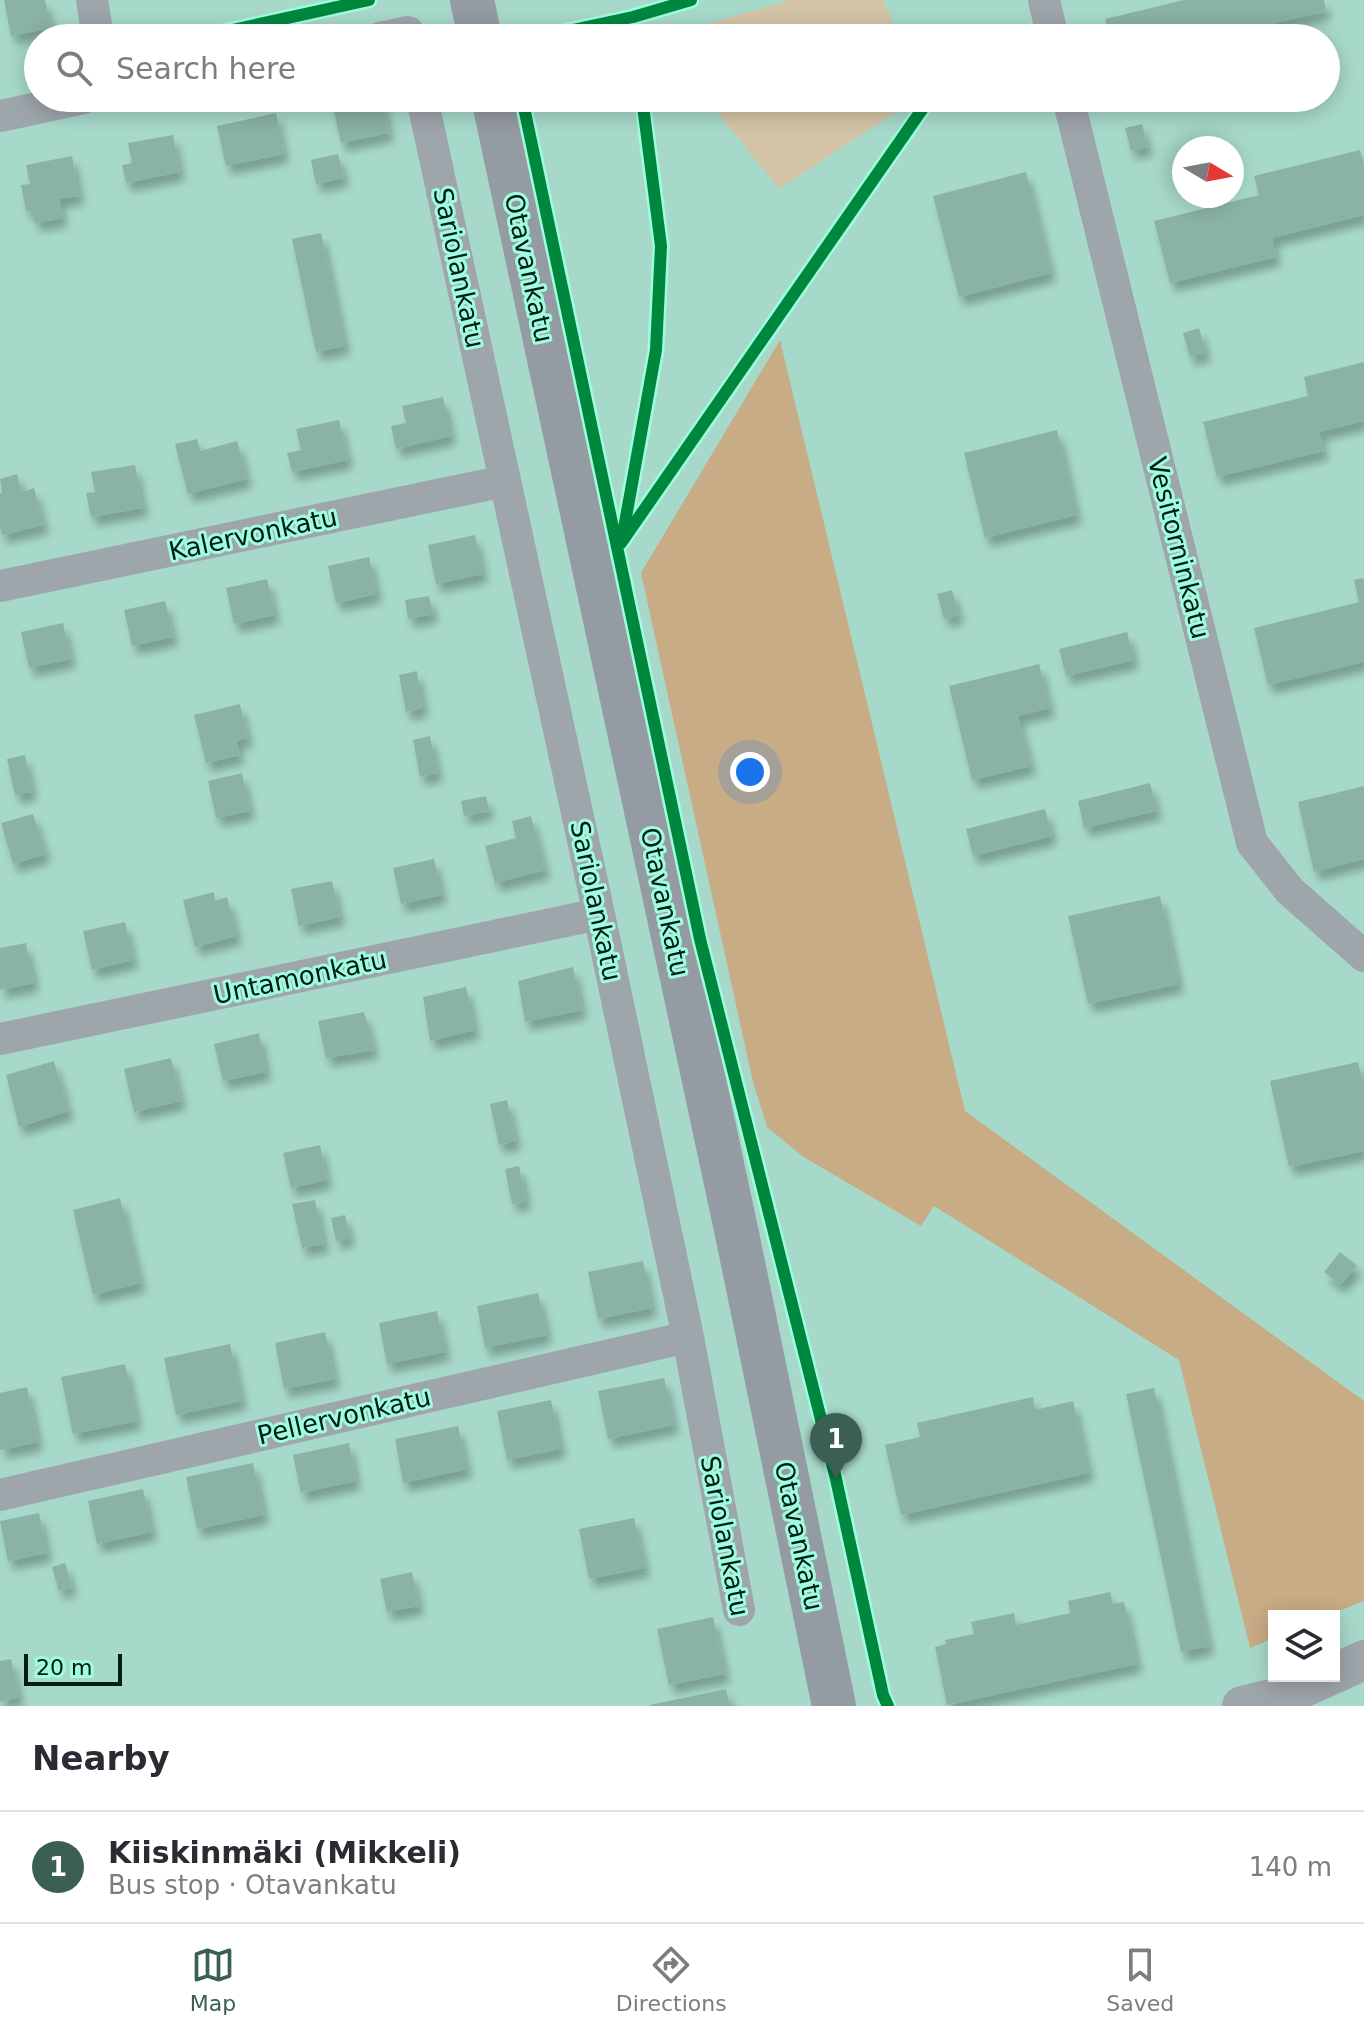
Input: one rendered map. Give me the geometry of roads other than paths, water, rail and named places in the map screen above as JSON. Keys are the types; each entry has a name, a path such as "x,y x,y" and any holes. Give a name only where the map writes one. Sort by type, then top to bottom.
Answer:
{"main road":[{"path":"472,0 477,24"},
{"name":"Otavankatu","path":"496,112 730,1203 834,1706"}],"street":[{"path":"92,0 96,24"},
{"path":"1044,0 1050,24"},
{"path":"0,116 24,111"},
{"name":"Sariolankatu","path":"425,112 688,1337 739,1610"},
{"name":"Vesitorninkatu","path":"1071,112 1252,843 1290,891 1364,956"},
{"name":"Kalervonkatu","path":"0,586 505,481"},
{"name":"Untamonkatu","path":"0,1039 599,914"},
{"name":"Pellervonkatu","path":"0,1495 688,1337"},
{"path":"1340,1671 1364,1660"},
{"path":"1242,1706 1284,1696 1316,1682"}],"place":[{"name":"Kiiskinmäki (Mikkeli)","path":"836,1479"}]}
